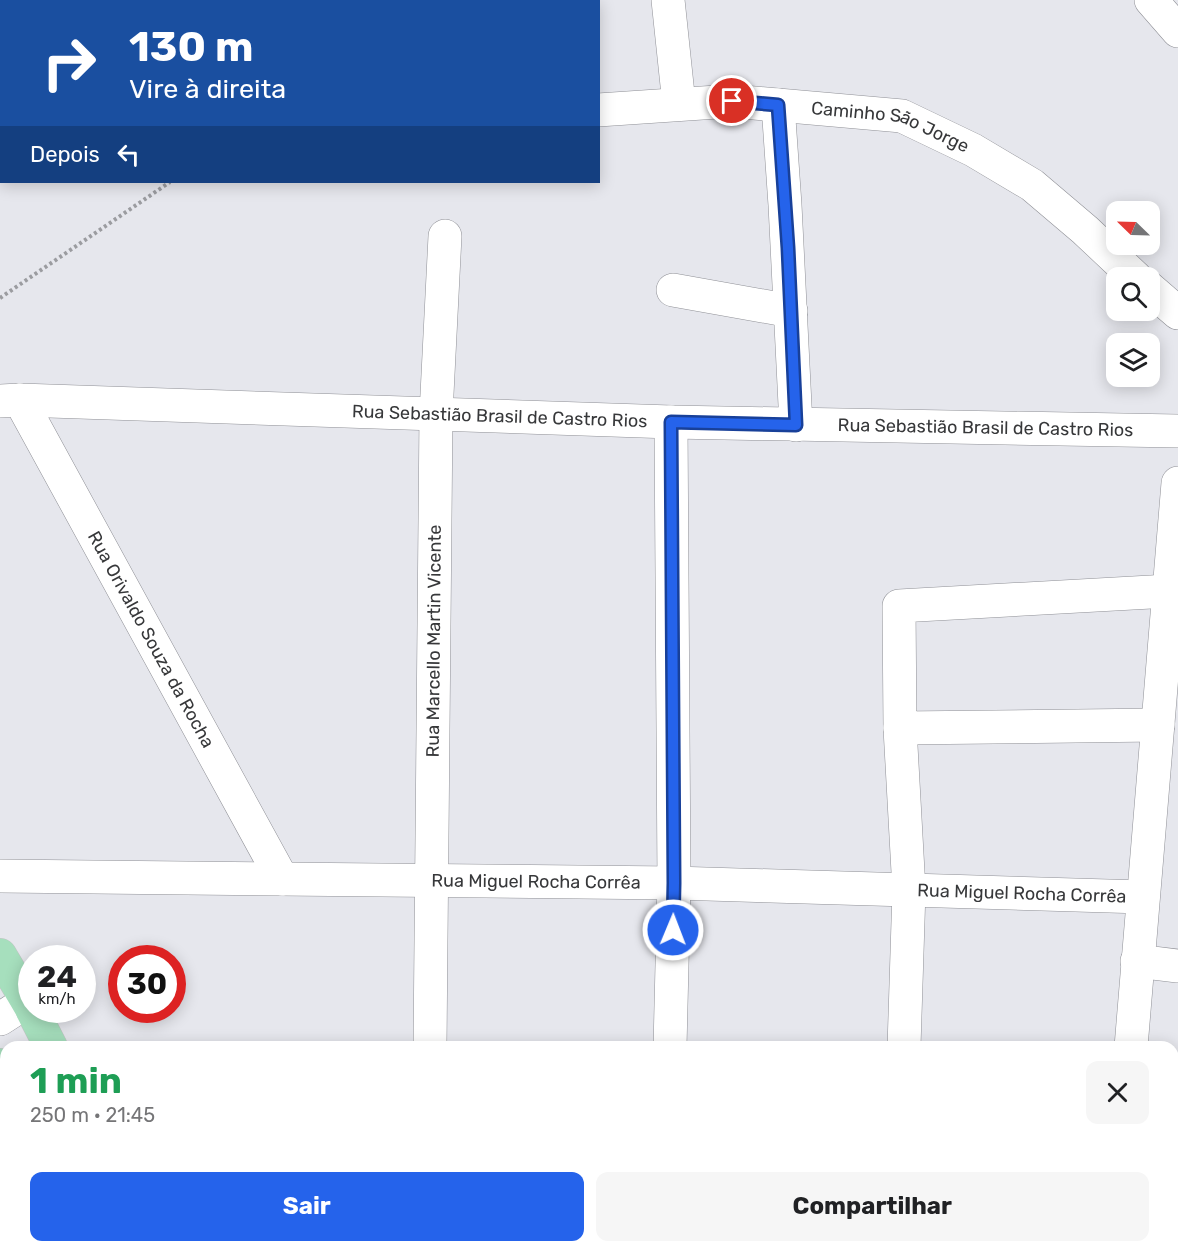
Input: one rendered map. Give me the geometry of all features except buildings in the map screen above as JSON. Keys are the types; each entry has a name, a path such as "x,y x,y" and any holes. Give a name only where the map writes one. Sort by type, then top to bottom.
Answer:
{"main road":[{"path":"0,955 18,986"},
{"path":"38,1023 48,1041"}],"street":[{"path":"668,0 679,104"},
{"path":"1150,0 1178,31"},
{"name":"Caminho São Jorge","path":"600,110 732,101 902,116 973,150 1032,184 1124,267"},
{"path":"778,105 796,425"},
{"name":"Rua Marcello Martin Vicente","path":"430,1041 436,414 445,236"},
{"path":"673,290 791,311"},
{"path":"1160,297 1178,313"},
{"name":"Rua Sebastião Brasil de Castro Rios","path":"10,401 671,422 1178,431"},
{"name":"Rua Orivaldo Souza da Rocha","path":"10,401 282,879"},
{"path":"670,1041 674,883 671,422"},
{"path":"1131,1041 1178,483"},
{"path":"904,1041 909,890 900,728 899,606 1169,591"},
{"path":"900,728 1158,725"},
{"name":"Rua Miguel Rocha Corrêa","path":"0,876 674,883 1143,897"},
{"path":"1137,961 1178,966"},
{"path":"0,1019 18,1012"}],"path":[{"path":"0,298 169,183"}],"route":[{"path":"673,930 671,422 796,425 788,248 778,105 732,101"}]}
